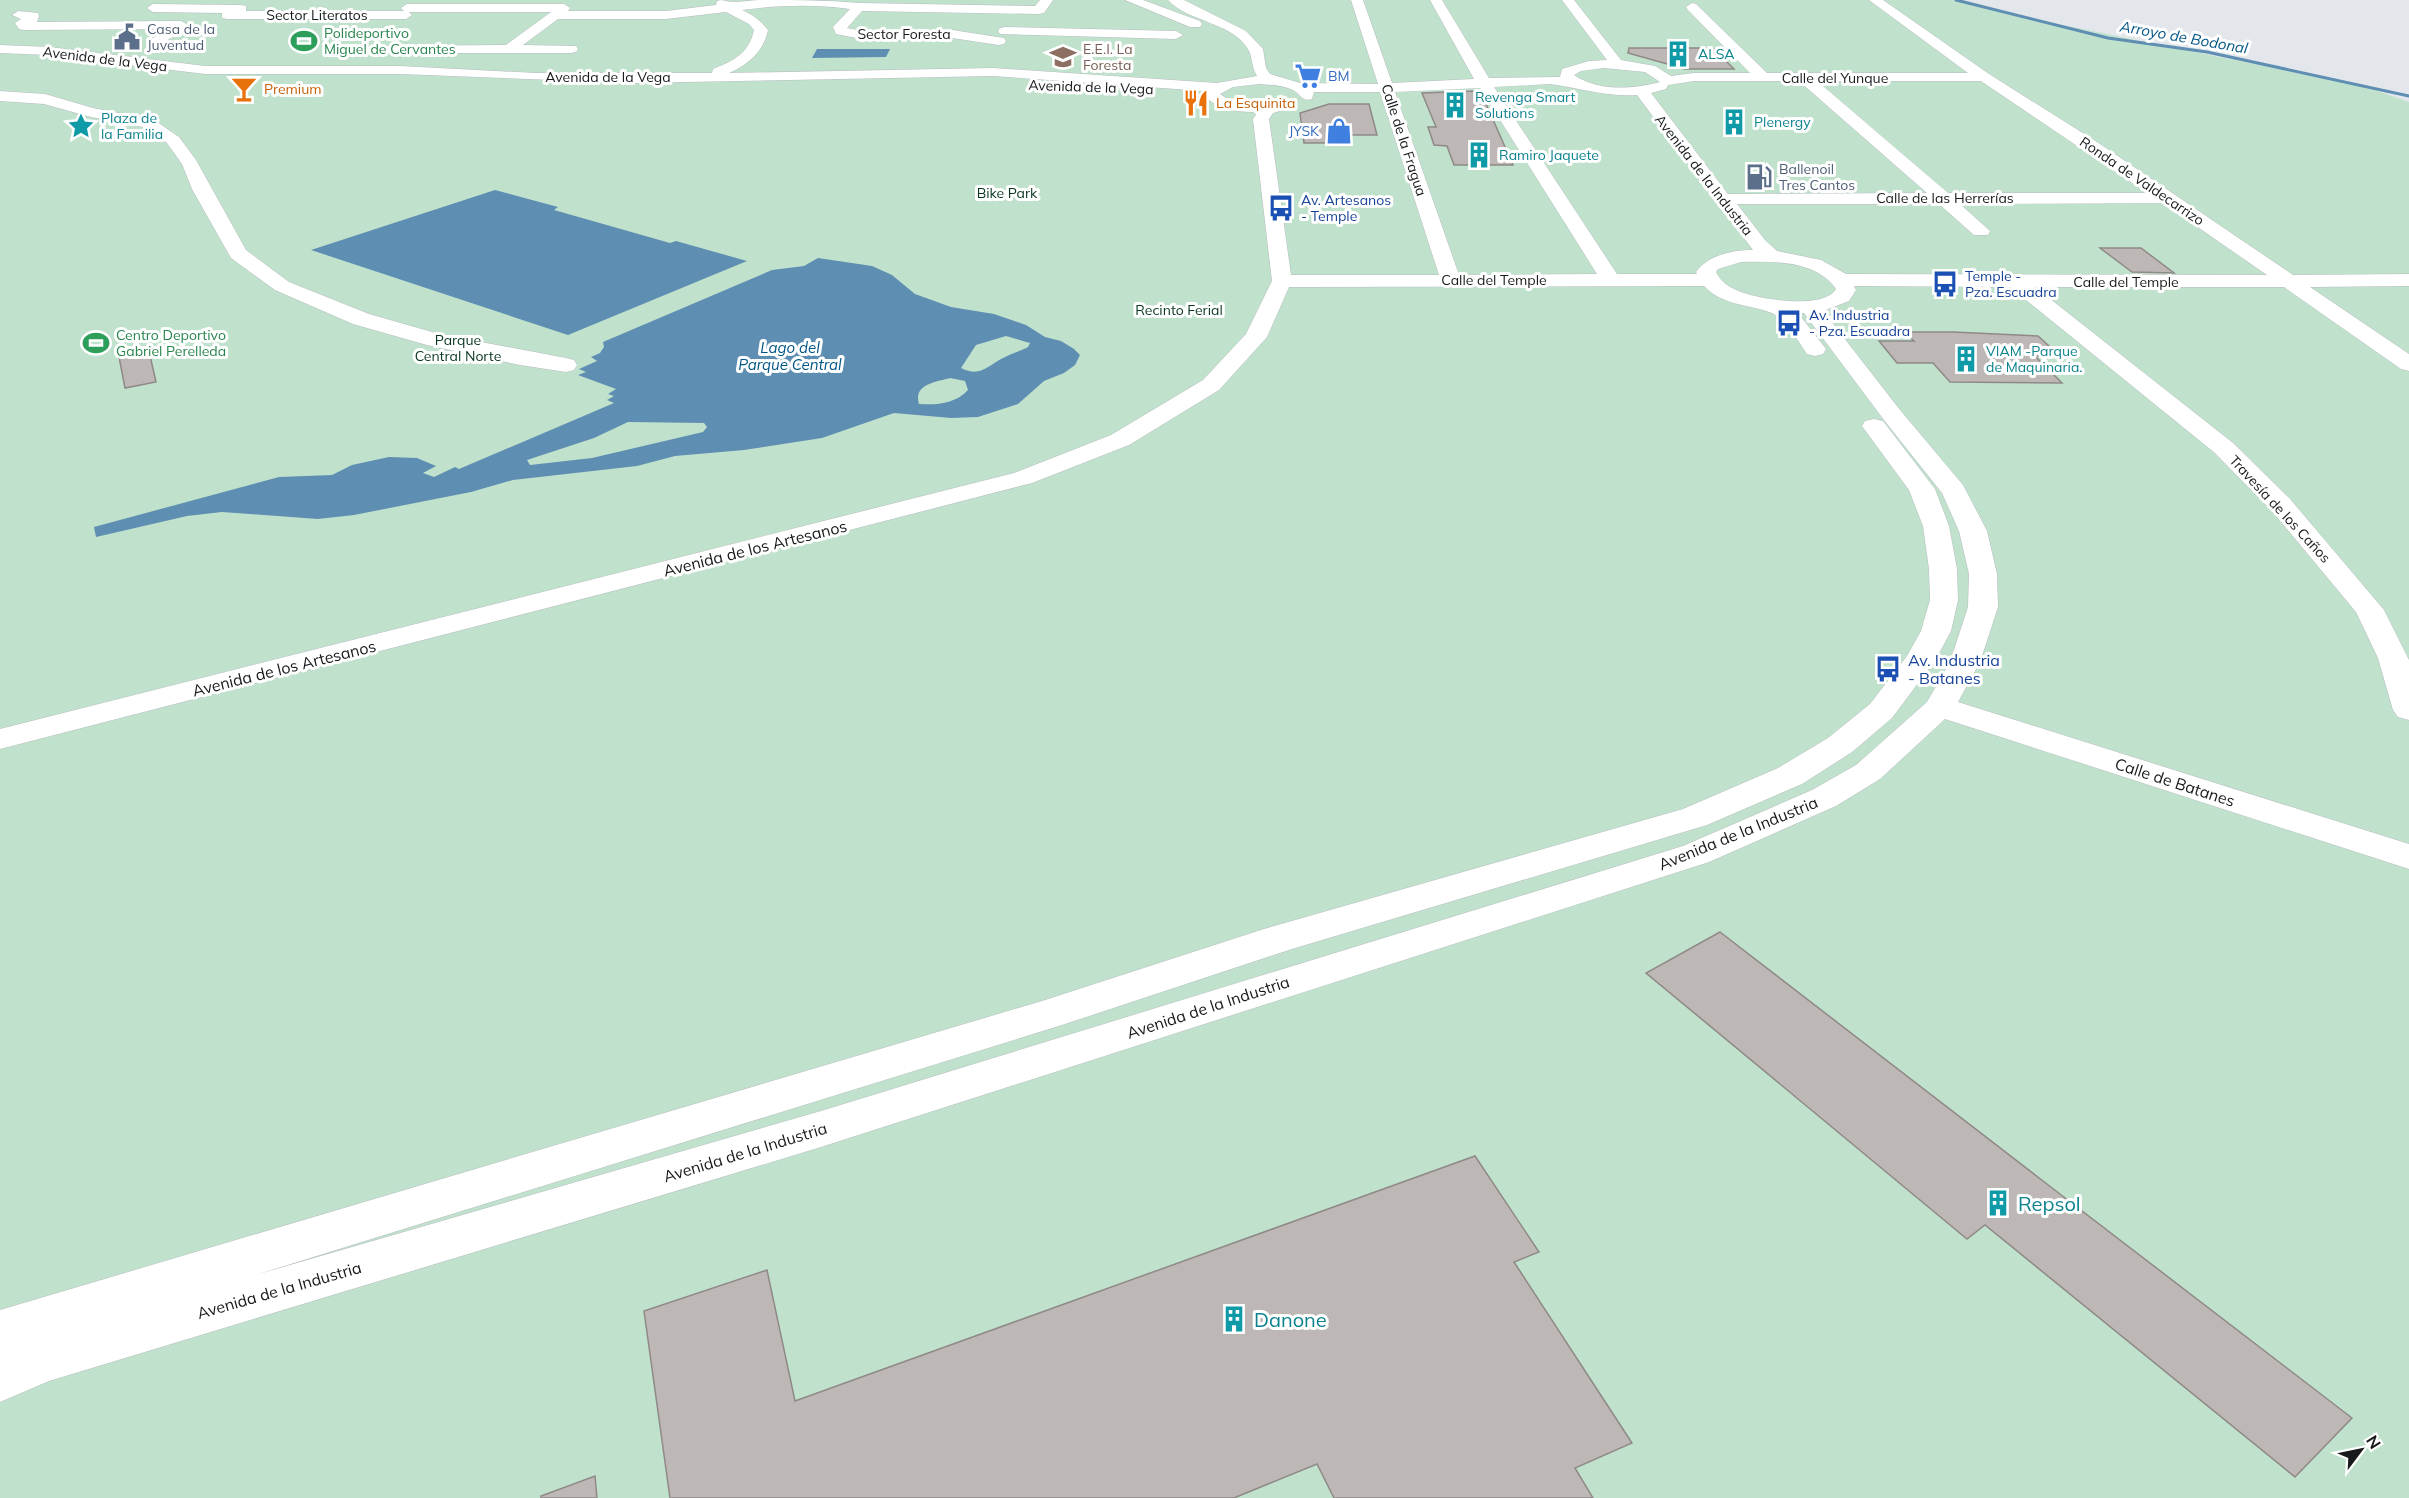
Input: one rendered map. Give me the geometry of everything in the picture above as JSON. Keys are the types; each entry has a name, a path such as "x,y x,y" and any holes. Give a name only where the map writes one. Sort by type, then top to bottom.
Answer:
{"street":[{"name":"Sector Literatos","path":"213,22 259,0"},
{"path":"481,8 494,0"},
{"path":"1131,0 1163,2 1248,40 1256,49 1258,69 1265,77 1303,92 1550,80 1571,80 1616,91 1642,91 1665,85 1666,78 1644,68 1593,58 1567,72 1571,80"},
{"name":"Calle de la Fragua","path":"1357,0 1451,280"},
{"path":"1436,0 1484,83 1611,279"},
{"name":"Ronda de Valdecarrizo","path":"1875,0 1984,77 2167,198 2409,364"},
{"path":"1163,2 1225,37 1248,40"},
{"path":"1562,2 1575,33"},
{"path":"1562,2 1617,64"},
{"path":"708,91 692,83 693,77 718,72 741,63 759,40 761,30 754,21 720,3"},
{"name":"Sector Foresta","path":"554,15 666,15 720,3 831,3 859,7 950,6 1017,10 1042,5"},
{"path":"843,23 924,25 950,6"},
{"path":"37,7 11,10 33,16 32,20 22,23 24,26 185,27 167,46"},
{"name":"Sector Foresta","path":"859,7 840,27 842,31 862,36 896,37 952,34 1004,41 1176,35"},
{"name":"Sector Literatos","path":"141,8 241,9"},
{"path":"171,22 201,8"},
{"name":"Sector Literatos","path":"227,15 405,8 564,8 554,15"},
{"path":"394,27 405,8"},
{"path":"1692,8 1764,78"},
{"path":"1004,41 1017,10"},
{"path":"509,49 554,15"},
{"path":"597,28 614,15"},
{"path":"78,52 167,46 195,30"},
{"path":"372,49 509,49 575,45 538,75"},
{"name":"Avenida de la Vega","path":"0,49 48,51 205,70 289,77 318,83 381,85 407,71"},
{"path":"289,77 314,65 350,53 351,60 359,70"},
{"name":"Avenida de la Vega","path":"0,54 70,62 212,85 359,70 536,77 993,72 1214,91"},
{"path":"208,55 231,59 272,55"},
{"path":"1025,60 1087,79"},
{"path":"741,63 764,73 767,81 742,90"},
{"path":"314,65 344,64 359,70"},
{"path":"1246,81 1258,69"},
{"path":"318,83 350,76 359,70"},
{"path":"718,72 764,73"},
{"name":"Calle del Yunque","path":"1666,78 1984,77"},
{"path":"1804,78 1981,231"},
{"path":"1275,81 1246,81 1214,91 1223,102 1261,111 1296,103 1303,92"},
{"name":"Avenida de la Vega","path":"606,94 1090,85 1214,91"},
{"path":"1616,91 1628,105"},
{"name":"Avenida de la Industria","path":"1642,91 1650,105 1758,244 1771,256"},
{"name":"Avenida de la Vega","path":"527,92 549,92"},
{"path":"0,96 45,99 88,113 148,123 172,140 190,164 201,189 238,254 282,286 361,319 435,340 520,358 567,365"},
{"path":"1261,111 1282,281"},
{"name":"Calle de las Herrerías","path":"1723,198 2167,198"},
{"path":"1736,250 1771,256 1814,265 1842,280 1846,289 1842,297 1829,303 1793,306 1732,296 1716,288 1707,280 1706,272 1711,265 1736,250"},
{"name":"Calle del Temple","path":"1282,281 1707,280"},
{"name":"Calle del Temple","path":"1842,280 2409,280"},
{"name":"Avenida de los Artesanos","path":"0,739 600,588 1023,478 1120,440 1211,385 1256,337 1282,281"},
{"name":"Travesía de los Caños","path":"2015,281 2224,448 2281,505 2369,610 2393,658 2409,710"},
{"name":"Avenida de la Industria","path":"0,1378 42,1360 821,1129 1696,854 1824,798 1868,772 1940,707 1965,662 1983,607 1983,574 1973,531 1954,490 1892,415 1793,306"},
{"name":"Avenida de la Industria","path":"0,1332 1048,1014 1278,939 1695,817 1790,776 1839,745 1881,711 1921,659 1936,631 1944,600 1943,569 1936,526 1922,489 1796,323 1793,306"},
{"name":"Calle de Batanes","path":"1940,707 2409,857"}],"green space":[{"path":"0,0 1952,0 2019,16 2366,87 2409,102 2409,1498 0,1498"}],"water":[{"path":"817,49 890,49 886,57 812,58"},
{"path":"495,190 558,207 554,210 670,243 676,241 747,261 568,335 311,250"},
{"name":"Lago del Parque Central","path":"818,258 872,266 892,275 915,294 951,307 994,314 1026,325 1045,337 1061,341 1080,355 1075,365 1064,373 1044,381 1018,404 978,417 951,418 894,413 822,438 744,450 675,456 637,466 513,480 471,492 354,515 318,519 222,512 187,516 96,537 94,527 279,477 332,475 352,465 389,457 417,458 436,466 423,473 434,477 455,467 459,469 614,403 607,400 614,396 608,394 616,389 578,375 586,372 579,369 597,361 591,357 600,353 604,347 603,342 772,270 804,266","holes":["1006,336 1030,343 1028,347 979,371 974,372 961,368 976,345","950,378 965,381 968,390 963,395 945,403 919,404 919,392 932,383","628,422 704,423 707,427 703,432 592,458 530,465 527,460 594,438"]}],"building":[{"name":"ALSA","path":"1629,48 1713,48 1734,69 1685,69 1628,53"},
{"path":"1475,91 1483,97 1513,165 1454,165 1447,146 1434,145 1428,127 1436,127 1422,93"},
{"path":"1329,104 1369,104 1377,135 1344,135 1346,143 1304,143 1300,113"},
{"path":"2100,248 2141,248 2174,273 2132,272"},
{"name":"VIAM -Parque de Maquinaria.","path":"1904,332 2038,336 2060,356 2035,356 2062,383 1950,382 1933,363 1897,363 1879,341 1914,341"},
{"path":"149,351 156,382 125,388 119,357"},
{"name":"Repsol","path":"1720,932 2352,1418 2295,1477 1985,1225 1967,1239 1646,973"},
{"name":"Danone","path":"1475,1156 1539,1252 1514,1262 1632,1443 1575,1468 1593,1498 1334,1498 1317,1464 1234,1498 670,1498 644,1311 767,1270 795,1401"},
{"path":"595,1476 597,1498 541,1498 541,1496"}],"waterway":[{"name":"Arroyo de Bodonal","path":"1956,0 2108,38 2207,52 2409,96"}],"place":[{"name":"Casa de la Juventud","path":"127,37"},
{"name":"Polideportivo Miguel de Cervantes","path":"304,41"},
{"name":"ALSA","path":"1678,54"},
{"name":"E.E.I. La Foresta","path":"1063,57"},
{"name":"BM","path":"1308,76"},
{"name":"Premium","path":"244,89"},
{"name":"La Esquinita","path":"1196,103"},
{"name":"Revenga Smart Solutions","path":"1455,105"},
{"name":"Plenergy","path":"1734,122"},
{"name":"Plaza de la Familia","path":"81,126"},
{"name":"JYSK","path":"1339,131"},
{"name":"Ramiro Jaquete","path":"1479,155"},
{"name":"Ballenoil Tres Cantos","path":"1759,177"},
{"name":"Av. Artesanos - Temple","path":"1281,208"},
{"name":"Temple - Pza. Escuadra","path":"1945,284"},
{"name":"Av. Industria - Pza. Escuadra","path":"1789,323"},
{"name":"Centro Deportivo Gabriel Perelleda","path":"96,343"},
{"name":"VIAM -Parque de Maquinaria.","path":"1966,359"},
{"name":"Av. Industria - Batanes","path":"1888,669"},
{"name":"Repsol","path":"1998,1203"},
{"name":"Danone","path":"1234,1319"}],"park label":[{"name":"Bike Park","path":"1007,193"},
{"name":"Recinto Ferial","path":"1179,310"},
{"name":"Parque Central Norte","path":"458,348"}]}
